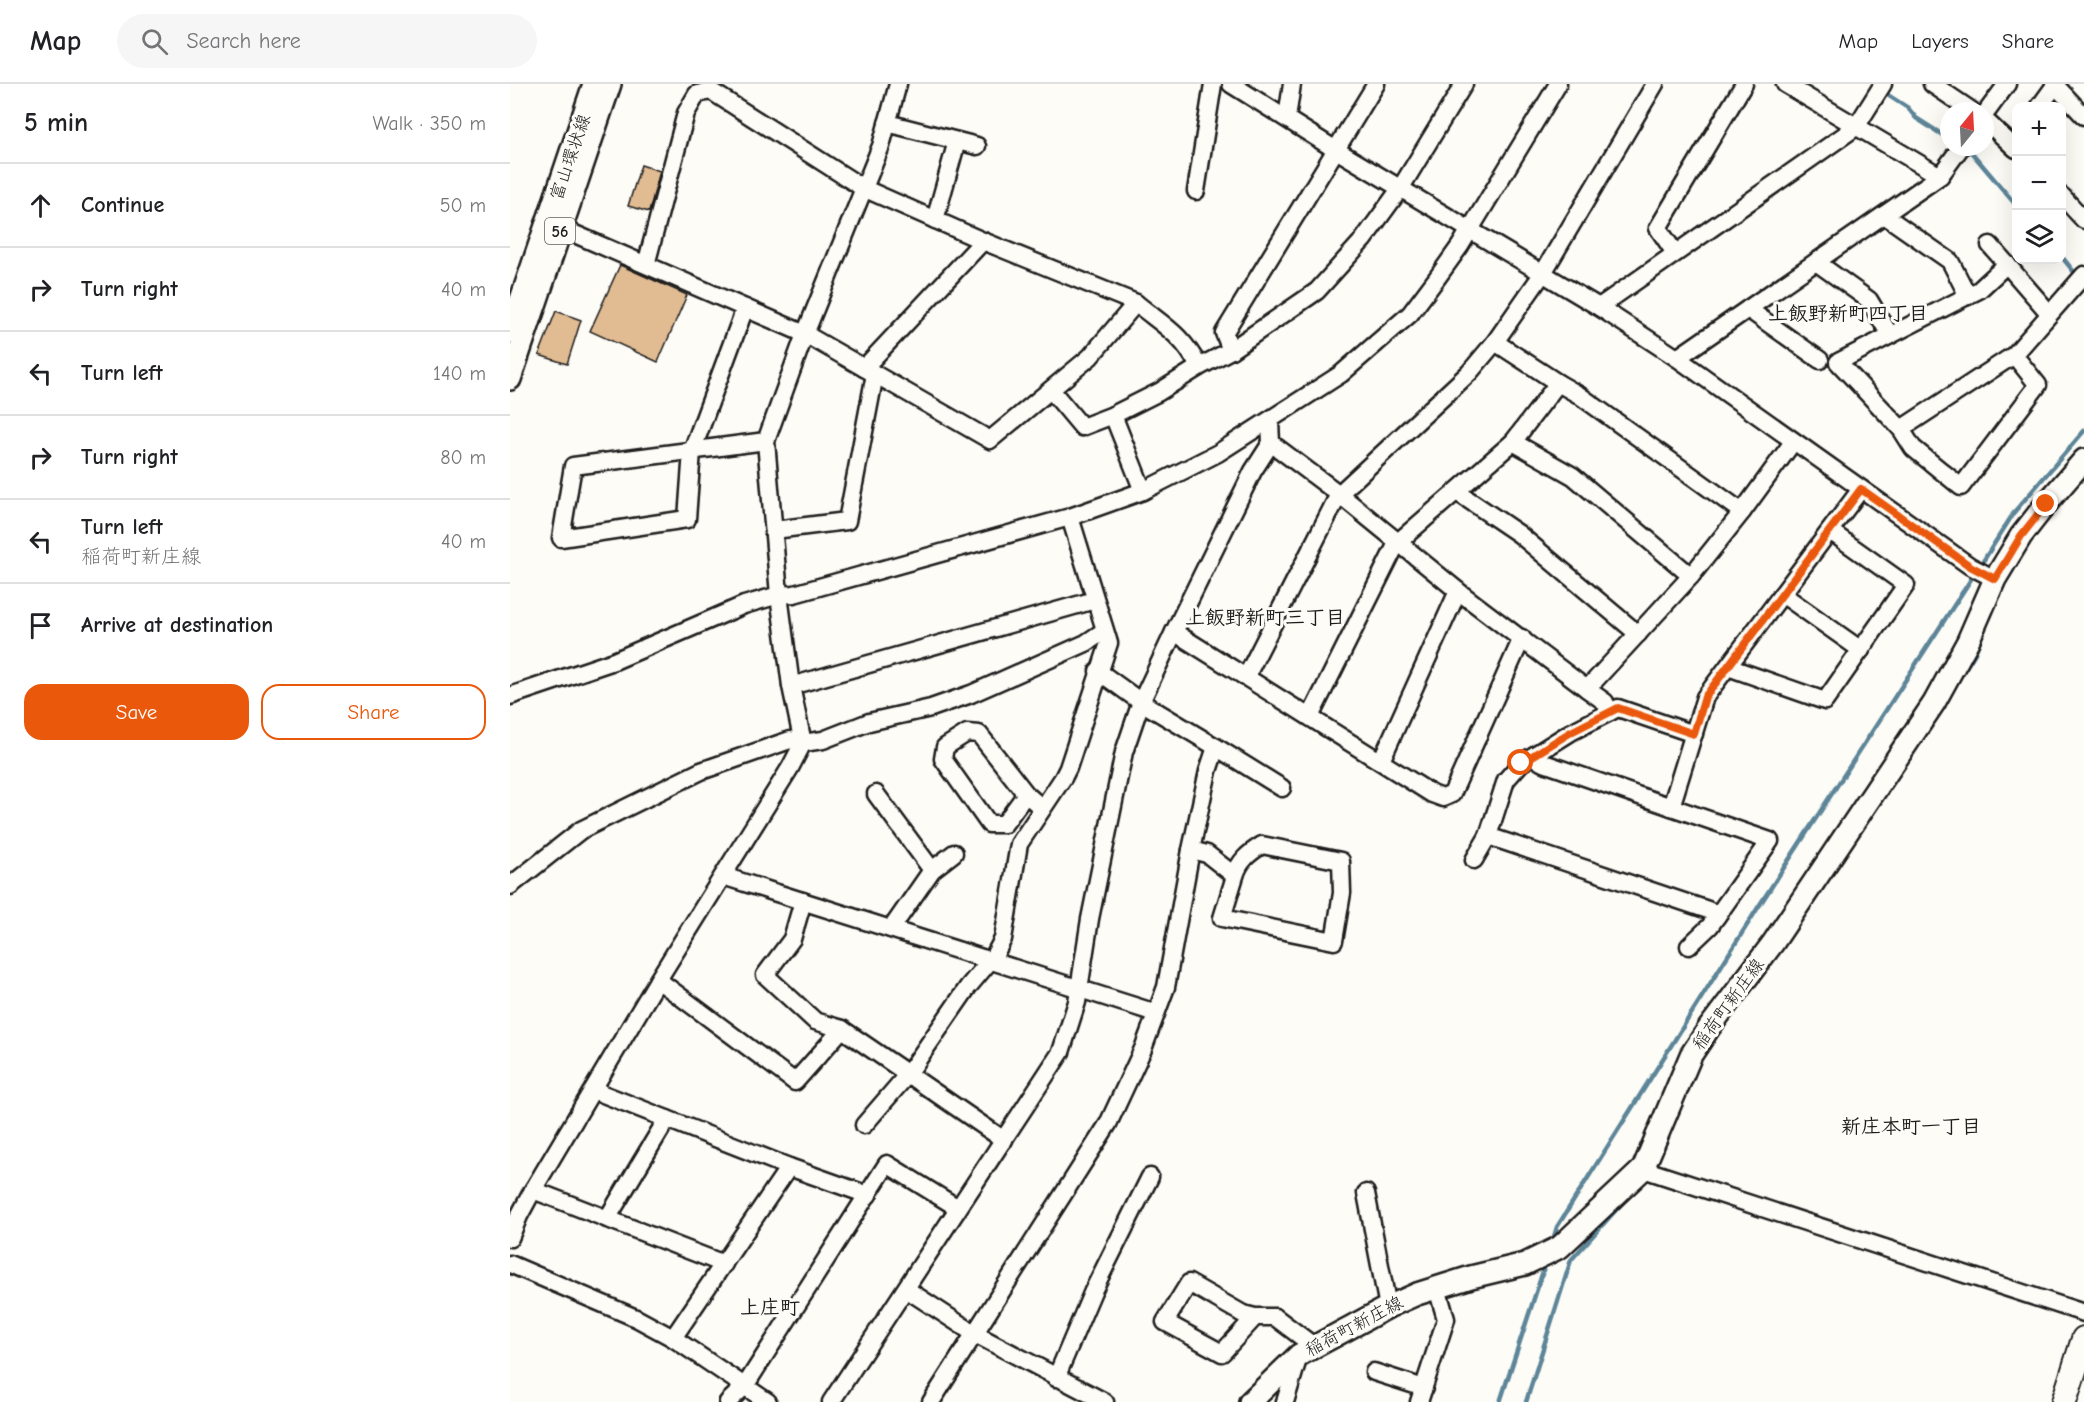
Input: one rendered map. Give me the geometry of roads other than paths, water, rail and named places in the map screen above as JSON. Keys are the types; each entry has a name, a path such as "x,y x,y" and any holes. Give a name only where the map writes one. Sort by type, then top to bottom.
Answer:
{"highway":[{"path":"2064,1402 2083,1346"}],"main road":[{"name":"富山環状線","path":"510,332 594,84"},
{"name":"富山環状線","path":"510,379 610,84"},
{"name":"稲荷町新庄線","path":"1250,1402 1307,1351 1388,1307 1471,1276 1525,1264 1560,1247 1642,1169 1691,1055 1773,943 1934,703 1968,641 1982,572 2021,536 2084,460"}],"street":[{"path":"510,1238 533,1190 803,743 791,686 779,595 766,441 805,334 881,146 898,84"},
{"path":"1196,191 1213,84"},
{"path":"1231,84 1400,189 1599,307 1677,358 1982,572"},
{"path":"1287,118 1292,84"},
{"path":"1051,390 1082,427 1160,392 1231,350 1317,291 1363,240 1400,189 1464,84"},
{"path":"510,696 614,662 744,605 779,595 794,594 1070,517 1143,491 1218,453 1341,374 1410,314 1470,231 1558,84"},
{"path":"1246,677 1339,494 1469,372 1495,342 1543,273 1655,84"},
{"path":"1675,253 1658,228 1744,84"},
{"path":"1785,84 1940,176"},
{"path":"1599,307 1856,127 1883,84"},
{"path":"1932,84 1959,102"},
{"path":"1994,102 2007,84"},
{"path":"2043,102 2055,85 2084,116"},
{"path":"1231,350 1224,333 1374,86"},
{"path":"646,265 686,113 697,94 711,91 863,189 1136,303 1178,336 1190,349 1199,367"},
{"path":"887,123 976,146"},
{"path":"1994,127 2012,142"},
{"path":"935,220 957,141"},
{"path":"1677,358 1940,176 1954,156"},
{"path":"2066,201 2084,220"},
{"path":"1884,215 1950,261 1968,296"},
{"path":"561,228 805,334 990,440 1090,357 1136,303"},
{"path":"774,530 847,521 869,371 983,241"},
{"path":"1990,245 2049,313"},
{"path":"1816,262 1869,300 1890,335"},
{"path":"2007,264 1979,290 1838,362 1901,429 1913,448 1960,488 2038,385 2014,355"},
{"path":"1901,429 2014,355 2084,275"},
{"path":"745,308 692,451 687,519 561,538 573,466 692,451 766,441"},
{"path":"1748,309 1820,360"},
{"path":"1495,342 1579,394 1742,512"},
{"path":"1310,717 1397,543 1513,442 1558,383"},
{"path":"1113,415 1143,491"},
{"path":"831,1402 1061,1052 1079,988 1090,918 1124,752 1140,702 1253,471 1271,443 1270,421"},
{"path":"1513,442 1573,476 1691,576"},
{"path":"1587,689 1691,576 1794,442"},
{"path":"1271,443 1339,494 1458,591 1605,702 1610,712"},
{"path":"1671,807 1705,697 1861,489"},
{"path":"1457,492 1519,534 1638,634"},
{"path":"864,1125 908,1074 968,987 990,961 1003,939 1019,844 1068,768 1108,643 1070,517"},
{"path":"1728,667 1825,701 1906,585 1830,531"},
{"path":"1380,761 1458,591"},
{"path":"1782,594 1860,650"},
{"path":"791,686 1095,600"},
{"path":"510,886 581,830 690,776 790,740 803,743 823,740 869,722 931,708 951,701 1086,643 1104,631"},
{"path":"1174,632 1432,794 1443,798 1452,794 1522,638"},
{"path":"1098,671 1140,702 1282,788"},
{"path":"1474,860 1488,836 1506,780 1521,763 1571,732 1618,708 1694,734"},
{"path":"1026,794 1004,824 989,824 943,759 945,747 967,733 979,734 1026,794 1041,808"},
{"path":"935,1400 1108,1124 1143,1048 1166,987 1191,850 1208,771 1216,747"},
{"path":"1536,754 1541,762 1770,841 1710,926 1689,946"},
{"path":"876,794 932,870"},
{"path":"1488,836 1708,910 1717,916"},
{"path":"1262,845 1341,861 1342,893 1334,941 1222,918 1235,876 1237,868 1247,854 1262,845"},
{"path":"1191,850 1207,854 1235,876"},
{"path":"891,929 932,870 954,853"},
{"path":"723,876 1156,1013"},
{"path":"804,901 792,939 765,975 815,1021 842,1029 1004,1140"},
{"path":"658,980 795,1082 842,1029"},
{"path":"593,1090 789,1167 868,1195"},
{"path":"607,1219 667,1119"},
{"path":"728,1402 745,1386 887,1164 958,1208"},
{"path":"673,1338 789,1167"},
{"path":"1642,1169 2084,1313"},
{"path":"1056,1378 1093,1291 1150,1177"},
{"path":"533,1190 724,1264"},
{"path":"1366,1193 1388,1307"},
{"path":"510,1264 636,1318 673,1338 768,1402"},
{"path":"1255,1317 1222,1353 1165,1322 1189,1283 1242,1314 1255,1317 1275,1317 1307,1351 1285,1402"},
{"path":"1374,1372 1422,1395 1446,1319 1437,1288"},
{"path":"906,1289 975,1334 1105,1402"},
{"path":"1068,1402 1079,1389"}],"waterway":[{"path":"1883,92 1940,133"},
{"path":"1975,156 2012,200"},
{"path":"2066,262 2078,277"},
{"path":"1980,566 2015,511 2084,431"},
{"path":"1552,1243 1557,1227 1759,906 1975,573"},
{"path":"1953,688 1975,653 1981,638"},
{"path":"1808,909 1822,889"},
{"path":"1526,1402 1571,1260 1624,1201"},
{"path":"1500,1402 1546,1262"}],"district":[{"name":"上飯野新町四丁目","path":"1848,313"},
{"name":"上飯野新町三丁目","path":"1265,617"},
{"name":"新庄本町一丁目","path":"1911,1126"},
{"name":"上庄町","path":"770,1307"}]}
